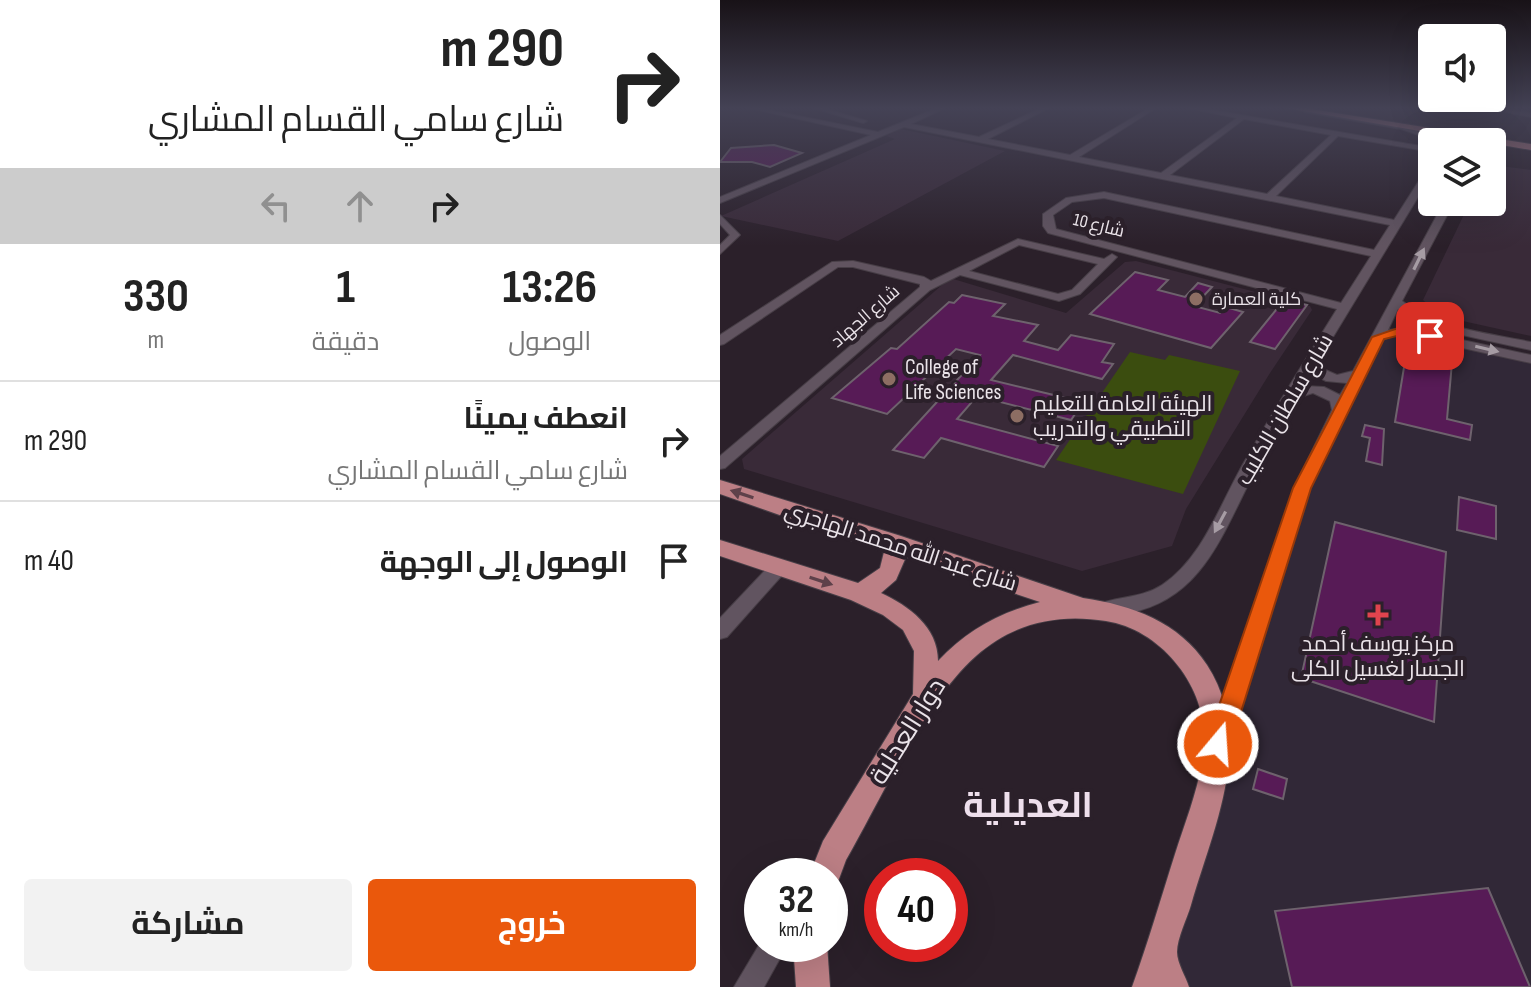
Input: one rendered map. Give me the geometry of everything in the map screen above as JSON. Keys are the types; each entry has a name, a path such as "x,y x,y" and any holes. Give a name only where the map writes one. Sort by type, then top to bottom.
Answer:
{"main road":[{"name":"شارع عبد الله محمد الهاجري","path":"720,487 1093,608"},
{"path":"859,593 887,576 895,565 897,553 893,542"},
{"path":"720,548 859,593 891,608 911,623 926,650 926,696"},
{"name":"دوار العدلية","path":"832,858 926,696 959,656 996,627 1038,611 1093,608 1148,625 1184,653 1209,694 1216,718 1218,744 1161,954 1149,987"},
{"path":"1161,954 1172,987"},
{"path":"811,962 813,987"}],"street":[{"path":"720,200 831,154"},
{"path":"720,251 735,235 720,215 851,154"},
{"path":"1044,154 1164,175 1396,223"},
{"path":"1070,159 1078,154"},
{"path":"1164,175 1193,154"},
{"path":"1271,196 1315,154"},
{"name":"شارع سلطان الكليب","path":"1093,608 1145,604 1184,577 1207,545 1290,396 1418,189"},
{"name":"شارع 10","path":"1344,307 1052,231 1048,226 1048,214 1069,200 1104,195 1376,254"},
{"path":"1218,744 1302,488 1339,410 1442,216"},
{"path":"926,288 1021,241 1106,263"},
{"path":"960,272 1059,298 1076,292 1121,249"},
{"name":"شارع الجهاد","path":"720,341 836,264 853,264 926,282 926,288 720,464"},
{"path":"1397,303 1445,333 1531,359"},
{"path":"1379,337 1401,331 1445,333 1531,346"},
{"path":"1313,360 1315,370 1329,378 1347,379 1359,373"},
{"path":"1290,396 1303,390 1321,391 1336,399 1339,410"},
{"path":"720,631 779,567"},
{"path":"748,987 764,962"}],"shaded area":[{"path":"861,154 999,154 838,241 721,216"},
{"path":"1506,167 1531,170 1531,336 1440,316 1423,300 1463,216 1506,216"},
{"name":"الهيئة العامة للتعليم التطبيقي والتدريب","path":"1136,261 1310,306 1312,310 1186,509 1172,546 1082,571 744,469 742,459 950,278 1066,313 1125,262"},
{"path":"1395,331 1531,360 1531,987 1171,987 1160,956 1285,539 1379,337"}],"green space":[{"path":"1130,352 1165,360 1169,355 1240,371 1183,494 1056,460"}],"building":[{"path":"726,154 800,154 770,167 752,162 720,162"},
{"path":"1135,272 1168,280 1158,290 1185,297 1198,283 1212,287 1194,306 1220,313 1226,307 1243,312 1211,348 1090,314"},
{"path":"962,295 1005,304 993,316 1038,325 1024,341 1058,350 1071,335 1114,344 1102,362 1113,364 1102,379 1013,355 991,380 1083,402 1071,420 977,396 957,419 1058,446 1044,467 941,438 924,458 893,450 980,355 956,349 887,414 832,398 891,348 897,349 949,302 954,303"},
{"path":"1284,300 1307,305 1275,349 1250,342"},
{"path":"1408,343 1453,351 1447,419 1472,425 1470,440 1395,422"},
{"path":"1365,425 1384,429 1382,465 1366,461 1370,438 1362,436"},
{"path":"1459,497 1496,506 1496,539 1457,530"},
{"name":"مركز يوسف أحمد الجسار لغسيل الكلى","path":"1335,522 1446,552 1434,722 1301,678"},
{"path":"1258,769 1287,779 1283,799 1253,789"},
{"path":"1488,888 1530,987 1292,987 1275,911"}],"place":[{"name":"كلية العمارة","path":"1196,299"},
{"name":"College of Life Sciences","path":"889,379"},
{"name":"الهيئة العامة للتعليم التطبيقي والتدريب","path":"1017,416"},
{"name":"مركز يوسف أحمد الجسار لغسيل الكلى","path":"1378,615"}],"district":[{"name":"العديلية","path":"1028,804"}],"route":[{"path":"1218,744 1302,488 1339,410 1379,337 1401,331 1430,336"}]}
